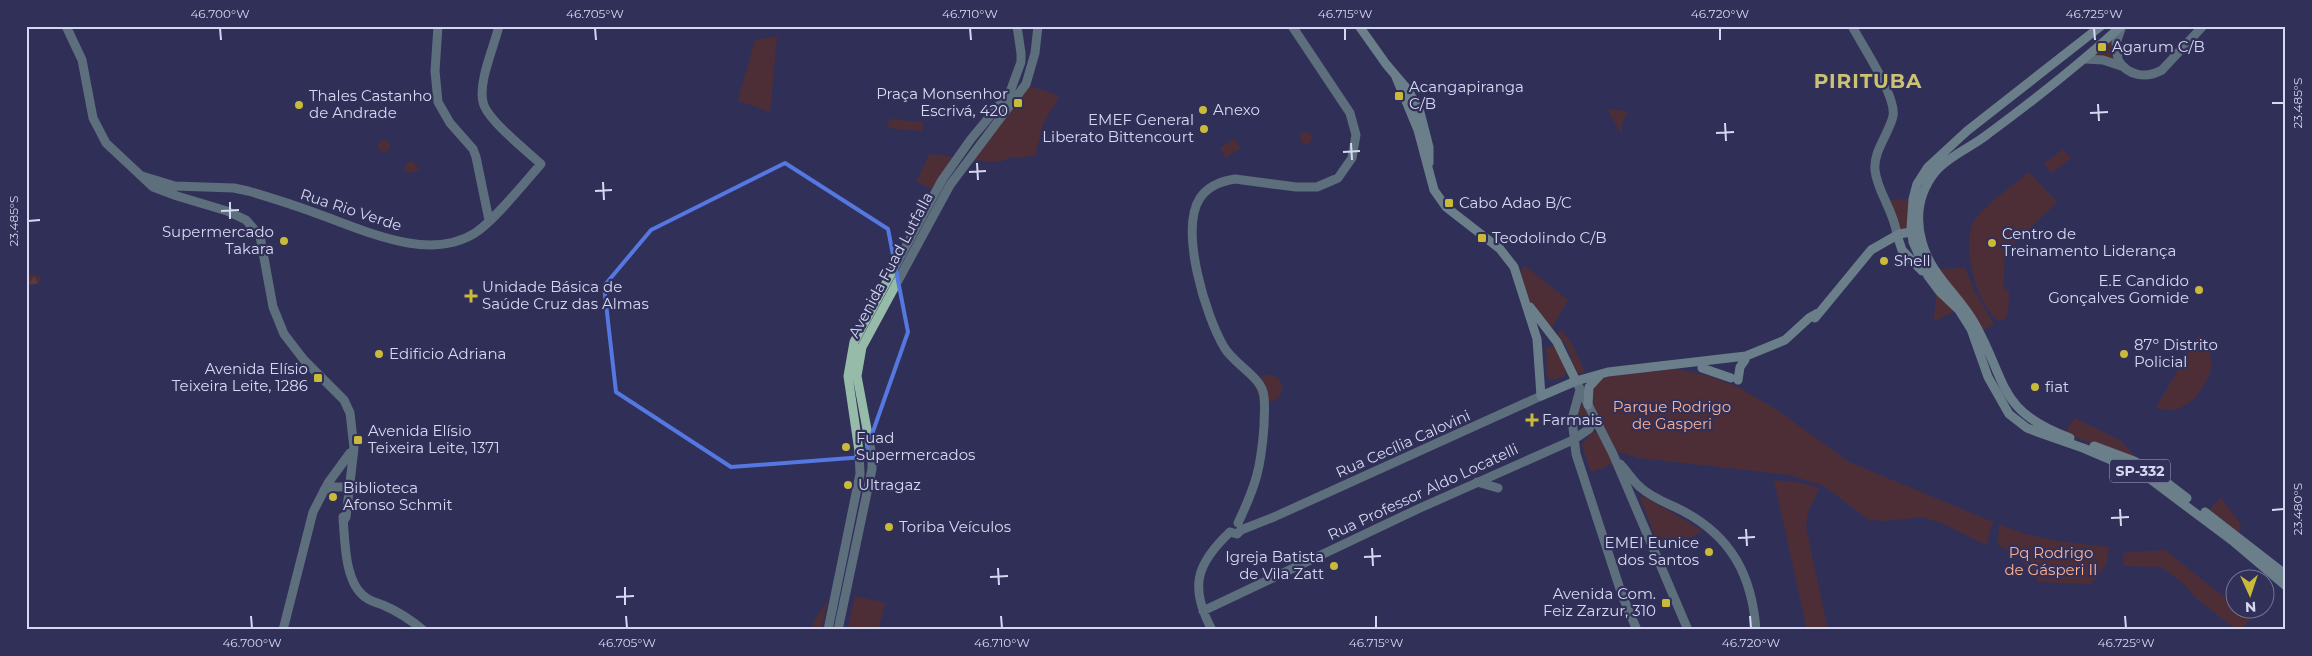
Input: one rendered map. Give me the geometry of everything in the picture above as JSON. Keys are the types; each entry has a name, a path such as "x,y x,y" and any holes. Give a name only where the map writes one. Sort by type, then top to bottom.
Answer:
{"main road":[{"path":"66,26 82,60 92,113 98,130 106,143 140,176 159,190 218,208 252,225 260,236 273,307 284,334 304,360 346,404 353,431 354,448 343,522 345,548 352,577 357,589 366,598 395,611 423,630"},
{"path":"438,26 435,71 438,102 450,123 473,149 489,220"},
{"name":"Rua Rio Verde","path":"140,176 175,186 234,188 248,191 360,230 414,243 436,244 461,240 476,232 489,220 541,164 488,112 482,100 485,76 499,26"},
{"name":"Avenida Fuad Lutfalla","path":"828,630 860,474 860,451 848,376 854,342 938,186 971,139 1011,89 1021,53 1017,26"},
{"name":"Avenida Fuad Lutfalla","path":"838,630 872,469 872,456 857,376 862,347 950,185 1026,84 1034,53 1038,26"},
{"path":"1239,527 1258,476 1262,448 1264,397 1258,382 1225,348 1210,320 1197,272 1194,213 1200,198 1218,183 1235,179 1296,187 1317,187 1338,178 1352,158 1356,135 1350,113 1292,26"},
{"path":"1359,26 1396,77 1408,90 1420,112 1424,138"},
{"path":"1852,26 1884,84 1893,108 1890,124 1874,165 1877,181 1892,212 1898,240 1907,256 1928,276 1940,292 1954,304 1971,329 1992,375"},
{"path":"1992,375 1972,319 1931,267 1924,248 1914,235 1922,194 1943,163 1980,140 2024,107 2085,59 2121,26"},
{"path":"2121,26 2115,51 2118,60 2133,74 2148,76 2162,70 2203,26"},
{"path":"1928,276 1914,235 1914,191 1928,167 1953,143 2050,68 2099,27"},
{"path":"2089,35 2077,51 2081,58 2104,60 2123,66"},
{"path":"2033,99 2035,92 2052,77 2053,70 2050,68"},
{"path":"1396,77 1408,111 1429,147 1429,171 1434,190 1446,207 1508,256 1514,267 1538,348 1542,396"},
{"path":"2024,107 2018,104 2016,99 2029,84"},
{"path":"1408,111 1420,112"},
{"path":"1672,366 1702,368 1745,360 1761,356 1787,344 1802,333 1866,256 1880,245 1914,235"},
{"path":"1526,303 1557,342 1572,379 1580,390 1601,430 1688,630"},
{"path":"1672,366 1723,360 1759,352 1785,340 1809,318 1818,313"},
{"path":"1538,348 1546,340 1557,342"},
{"path":"1702,368 1734,379 1745,360"},
{"name":"Rua Cecília Calovini","path":"1203,611 1198,581 1209,555 1230,532 1237,534 1239,527 1274,518 1542,396 1572,379 1672,366"},
{"path":"1588,405 1589,387 1601,374"},
{"name":"SP-332","path":"1992,375 2014,404 2028,417 2050,430 2134,461 2149,469 2286,575"},
{"name":"SP-332","path":"1992,375 2002,405 2009,414 2022,424 2040,433 2083,448 2142,473 2235,543 2286,586"},
{"path":"1580,390 1572,419 1573,440 1622,595 1637,630"},
{"path":"337,395 349,429 348,483"},
{"path":"1594,418 1589,429 1601,430"},
{"name":"Rua Professor Aldo Locatelli","path":"1203,611 1477,482 1573,440 1589,429"},
{"path":"283,630 313,512 324,490 350,453"},
{"path":"1615,459 1642,490 1715,533 1735,556 1751,593 1756,630"},
{"path":"331,479 348,483"},
{"path":"1477,482 1498,488"},
{"path":"324,490 332,486 348,483"},
{"path":"1631,497 1635,490 1642,490"},
{"path":"1203,611 1212,630"}],"highlighted area":[{"path":"785,163 888,229 908,332 864,457 731,467 616,392 604,286 651,230"}],"green space":[{"path":"2117,31 2116,61 2093,57"},
{"path":"777,36 769,112 738,100 755,40"},
{"path":"1028,86 1059,97 1043,124 1035,156 1009,158 1000,162 974,160"},
{"path":"1607,109 1628,111 1622,123 1622,135"},
{"path":"889,119 923,122 922,131 888,128"},
{"path":"1304,132 1308,132 1312,138 1308,144 1304,144 1300,140 1300,136"},
{"path":"1234,139 1241,148 1226,158 1220,148"},
{"path":"382,140 386,140 390,146 386,152 382,152 378,148 378,144"},
{"path":"2063,149 2071,158 2052,173 2044,164"},
{"path":"930,154 953,157 931,189 916,181"},
{"path":"412,161 420,170 409,173 404,170 407,163"},
{"name":"Centro de Treinamento Liderança","path":"2029,172 2057,202 2005,253 2003,288 2009,291 2008,312 2004,320 1999,321 1984,302 1973,274 1969,245 1970,232 1978,215"},
{"path":"1908,199 1910,228 1901,232 1889,200"},
{"path":"1525,266 1568,300 1550,331 1527,295 1521,269"},
{"path":"1965,268 1975,292 1994,324 1981,331 1936,269"},
{"path":"26,273 41,277 39,283 26,287"},
{"path":"1936,293 1956,310 1934,322"},
{"path":"1561,330 1570,341 1585,372 1577,374 1567,347 1557,334"},
{"path":"2199,335 2211,356 2210,371 2205,384 2196,396 2178,409 2165,410 2156,407"},
{"path":"1553,346 1557,349 1566,372 1564,377 1550,380 1547,377 1546,348"},
{"name":"Parque Rodrigo de Gasperi","path":"1675,369 1709,376 1736,386 1777,410 1849,462 1993,522 1986,545 1944,524 1922,517 1885,521 1869,520 1824,486 1790,475 1639,458 1618,452 1595,409 1592,400 1592,386 1596,381 1605,377"},
{"path":"1269,375 1278,379 1282,388 1278,397 1269,401 1260,397 1256,388 1260,379"},
{"path":"1582,404 1590,419 1577,427 1579,409"},
{"path":"2075,418 2121,441 2135,456 2129,457 2064,433"},
{"path":"1592,432 1598,433 1616,466 1608,464 1608,466 1591,472 1582,445"},
{"path":"1774,480 1803,483 1819,489 1808,512 1806,528 1828,630 1807,630"},
{"path":"1642,496 1703,531 1661,551 1640,498"},
{"path":"2221,498 2241,524 2239,533 2207,512"},
{"name":"Pq Rodrigo de Gásperi II","path":"1999,524 2039,537 2109,547 2106,565 2091,584 2039,582 2019,557 1998,545"},
{"path":"2165,550 2224,597 2224,618 2251,618 2241,630 2237,630 2198,600 2184,584 2162,567 2124,566 2123,553"},
{"path":"855,596 885,603 878,630 863,630 848,626"},
{"path":"828,600 821,630 812,630 815,619"}],"place":[{"name":"Agarum C/B","path":"2102,47"},
{"name":"Acangapiranga C/B","path":"1399,96"},
{"name":"Praça Monsenhor Escrivá, 420","path":"1018,103"},
{"name":"Thales Castanho de Andrade","path":"299,105"},
{"name":"Anexo","path":"1203,110"},
{"name":"EMEF General Liberato Bittencourt","path":"1204,129"},
{"name":"Cabo Adao B/C","path":"1449,203"},
{"name":"Teodolindo C/B","path":"1482,238"},
{"name":"Supermercado Takara","path":"284,241"},
{"name":"Centro de Treinamento Liderança","path":"1992,243"},
{"name":"Shell","path":"1884,261"},
{"name":"E.E Candido Gonçalves Gomide","path":"2199,290"},
{"name":"Unidade Básica de Saúde Cruz das Almas","path":"471,296"},
{"name":"Edificio Adriana","path":"379,354"},
{"name":"87º Distrito Policial","path":"2124,354"},
{"name":"Avenida Elísio Teixeira Leite, 1286","path":"318,378"},
{"name":"fiat","path":"2035,387"},
{"name":"Farmais","path":"1532,420"},
{"name":"Avenida Elísio Teixeira Leite, 1371","path":"358,440"},
{"name":"Fuad Supermercados","path":"846,447"},
{"name":"Ultragaz","path":"848,485"},
{"name":"Biblioteca Afonso Schmit","path":"333,497"},
{"name":"Toriba Veículos","path":"889,527"},
{"name":"EMEI Eunice dos Santos","path":"1709,552"},
{"name":"Igreja Batista de Vila Zatt","path":"1334,566"},
{"name":"Avenida Com. Feiz Zarzur, 310","path":"1666,603"}],"district":[{"name":"PIRITUBA","path":"1868,81"}]}
